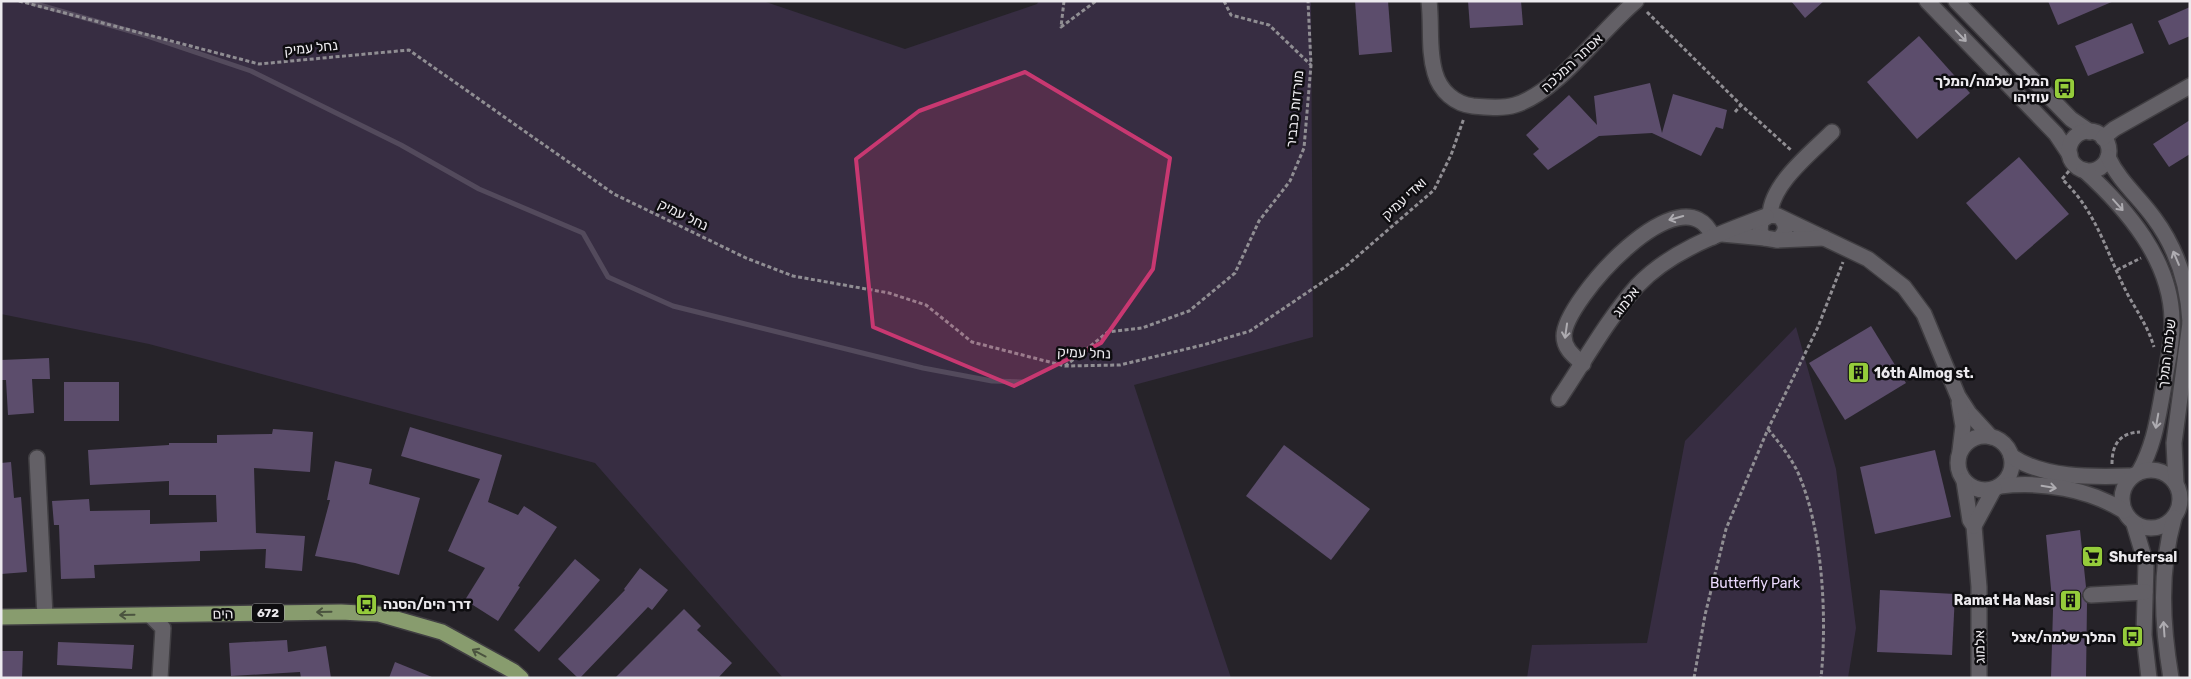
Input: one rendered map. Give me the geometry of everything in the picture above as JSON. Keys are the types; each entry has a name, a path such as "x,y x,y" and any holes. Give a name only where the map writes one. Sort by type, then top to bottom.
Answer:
{"main road":[{"name":"הים","path":"1,617 341,612 379,614 442,632 513,671 521,678"}],"street":[{"name":"אסתר המלכה","path":"1430,1 1430,51 1436,75 1446,95 1468,105 1491,107 1514,105 1537,96 1588,50 1630,4"},
{"name":"שלמה המלך","path":"1927,1 2056,134 2076,163 2124,212 2153,252 2165,276 2172,306 2173,322 2155,435 2150,453 2136,474"},
{"path":"1956,1 2071,119 2097,135 2109,148 2108,157 2099,168 2076,163 2073,140 2078,135 2097,135 2114,129 2190,86"},
{"path":"1772,216 1774,195 1803,161 1832,132"},
{"name":"שלמה המלך","path":"2108,157 2116,174 2154,218 2175,253 2187,289 2190,322 2174,443 2176,484"},
{"path":"1583,364 1570,352 1565,343 1566,323 1589,289 1632,243 1671,218 1683,216 1697,217 1708,224 1717,236 1771,239 1828,238"},
{"path":"1771,239 1785,231 1785,224 1772,216"},
{"path":"1771,239 1759,228 1761,221 1772,216 1848,248 1885,270 1912,297 1933,333 1958,396 1968,413 1991,437 2005,444 2011,456 2011,472 1997,488 1974,526"},
{"name":"אלמוג","path":"1559,399 1638,286 1677,255 1717,236 1772,216"},
{"path":"1958,396 1963,426 1958,470 1964,481 1976,489 2034,485 2089,494 2105,499 2124,511 2134,524 2146,564 2144,635 2149,678"},
{"path":"1960,451 1973,438 1991,437"},
{"path":"2011,456 2040,470 2109,476 2136,474 2149,470 2160,471 2176,484 2180,502 2166,544 2163,592 2165,634 2171,678"},
{"path":"38,458 44,616"},
{"path":"2124,511 2122,492 2136,474"},
{"name":"אלמוג","path":"1964,481 1970,520 1974,526 1979,587 1979,678"},
{"path":"2134,524 2158,528 2174,518"},
{"path":"2092,595 2145,592"},
{"path":"150,615 163,628 160,678"}],"path":[{"name":"נחל עמיק","path":"19,1 260,64 409,50 614,194 746,258 793,276 889,293 926,305 972,342 1064,366 1120,365 1203,346 1250,331 1345,267"},
{"path":"1064,1 1061,27 1096,1"},
{"path":"1224,1 1231,15 1269,25 1311,65"},
{"name":"מורדות כבביר","path":"1064,366 1108,332 1142,328 1189,311 1235,273 1259,221 1290,182 1304,148 1311,65 1308,1"},
{"path":"1630,4 1803,161"},
{"name":"ואדי עמיק","path":"1345,267 1434,190 1451,155 1468,105"},
{"path":"1735,112 1741,105"},
{"path":"2076,163 2062,178 2091,213 2129,297 2144,319 2155,352"},
{"path":"1694,678 1705,615 1726,529 1768,429 1818,327 1848,248"},
{"path":"2117,270 2153,252"},
{"path":"1768,429 1787,453 1801,481 1814,529 1821,580 1825,645 1821,678"},
{"path":"2109,476 2114,446 2121,438 2133,432 2155,435"}],"highlighted area":[{"path":"1025,72 1170,158 1153,269 1101,343 1014,386 873,327 856,159 919,111"}],"green space":[{"path":"1,1 763,1 905,49 1037,4 1039,1 1311,1 1313,337 1134,385 1231,678 783,678 595,463 149,344 1,314"},
{"name":"Butterfly Park","path":"1796,327 1836,469 1856,628 1848,678 1527,678 1532,645 1647,643 1685,441"}],"building":[{"path":"1355,1 1388,1 1392,52 1359,55"},
{"path":"1468,1 1521,1 1523,25 1470,28"},
{"path":"1791,1 1824,1 1805,18"},
{"path":"2048,1 2114,1 2058,25"},
{"path":"2190,7 2190,36 2169,45 2158,21"},
{"path":"2132,23 2144,53 2088,76 2075,46"},
{"path":"1919,36 1970,93 1917,139 1867,82"},
{"path":"1650,83 1662,133 1673,94 1727,110 1723,129 1716,127 1701,156 1652,133 1599,136 1548,170 1533,154 1539,149 1526,135 1569,95 1597,125 1594,96"},
{"path":"2190,120 2190,154 2169,167 2153,144"},
{"path":"2019,157 2069,214 2016,260 1966,203"},
{"name":"16th Almog st.","path":"1871,326 1906,383 1845,420 1809,363"},
{"path":"49,358 50,379 32,379 34,413 8,415 6,380 1,380 1,360"},
{"path":"64,382 119,382 119,421 64,421"},
{"path":"410,427 502,455 488,502 518,515 524,506 557,527 518,586 520,587 498,621 465,600 485,568 448,551 480,479 401,456"},
{"path":"273,429 313,432 310,472 254,468 256,533 305,536 302,571 265,568 266,549 200,551 200,561 94,565 95,578 61,579 59,525 54,525 52,501 89,499 90,511 150,510 150,524 217,522 216,495 169,495 169,481 90,485 88,450 169,445 169,443 217,443 217,435 272,434"},
{"path":"1284,445 1370,509 1331,560 1246,496"},
{"path":"1935,450 1951,517 1875,534 1860,467"},
{"path":"335,461 372,469 369,484 420,498 399,575 355,563 315,556 330,500 327,500"},
{"path":"11,462 14,498 21,497 27,572 1,574 1,463"},
{"name":"Ramat Ha Nasi","path":"2080,530 2086,587 2082,596 2087,603 2086,678 2051,678 2053,610 2046,535"},
{"path":"575,559 600,580 539,652 514,630"},
{"path":"640,568 668,590 652,610 648,607 578,678 558,659 625,590"},
{"path":"1880,590 1955,594 1952,655 1877,652"},
{"path":"684,609 701,626 697,630 732,663 718,678 615,678"},
{"path":"287,640 288,652 326,646 331,678 301,678 300,672 231,676 229,643"},
{"path":"58,642 134,645 132,669 57,665"},
{"path":"1,651 23,651 22,678 1,678"},
{"path":"395,662 432,677 432,678 389,678"}],"waterway":[{"path":"26,1 144,35 251,71 401,145 479,189 583,233 608,277 673,306 923,368 992,381 1022,382"}],"place":[{"name":"המלך שלמה/המלך עוזיהו","path":"2065,89"},
{"name":"16th Almog st.","path":"1858,373"},
{"name":"Shufersal","path":"2093,557"},
{"name":"Ramat Ha Nasi","path":"2070,600"},
{"name":"דרך הים/הסנה","path":"367,604"},
{"name":"המלך שלמה/אצל","path":"2132,637"}]}
